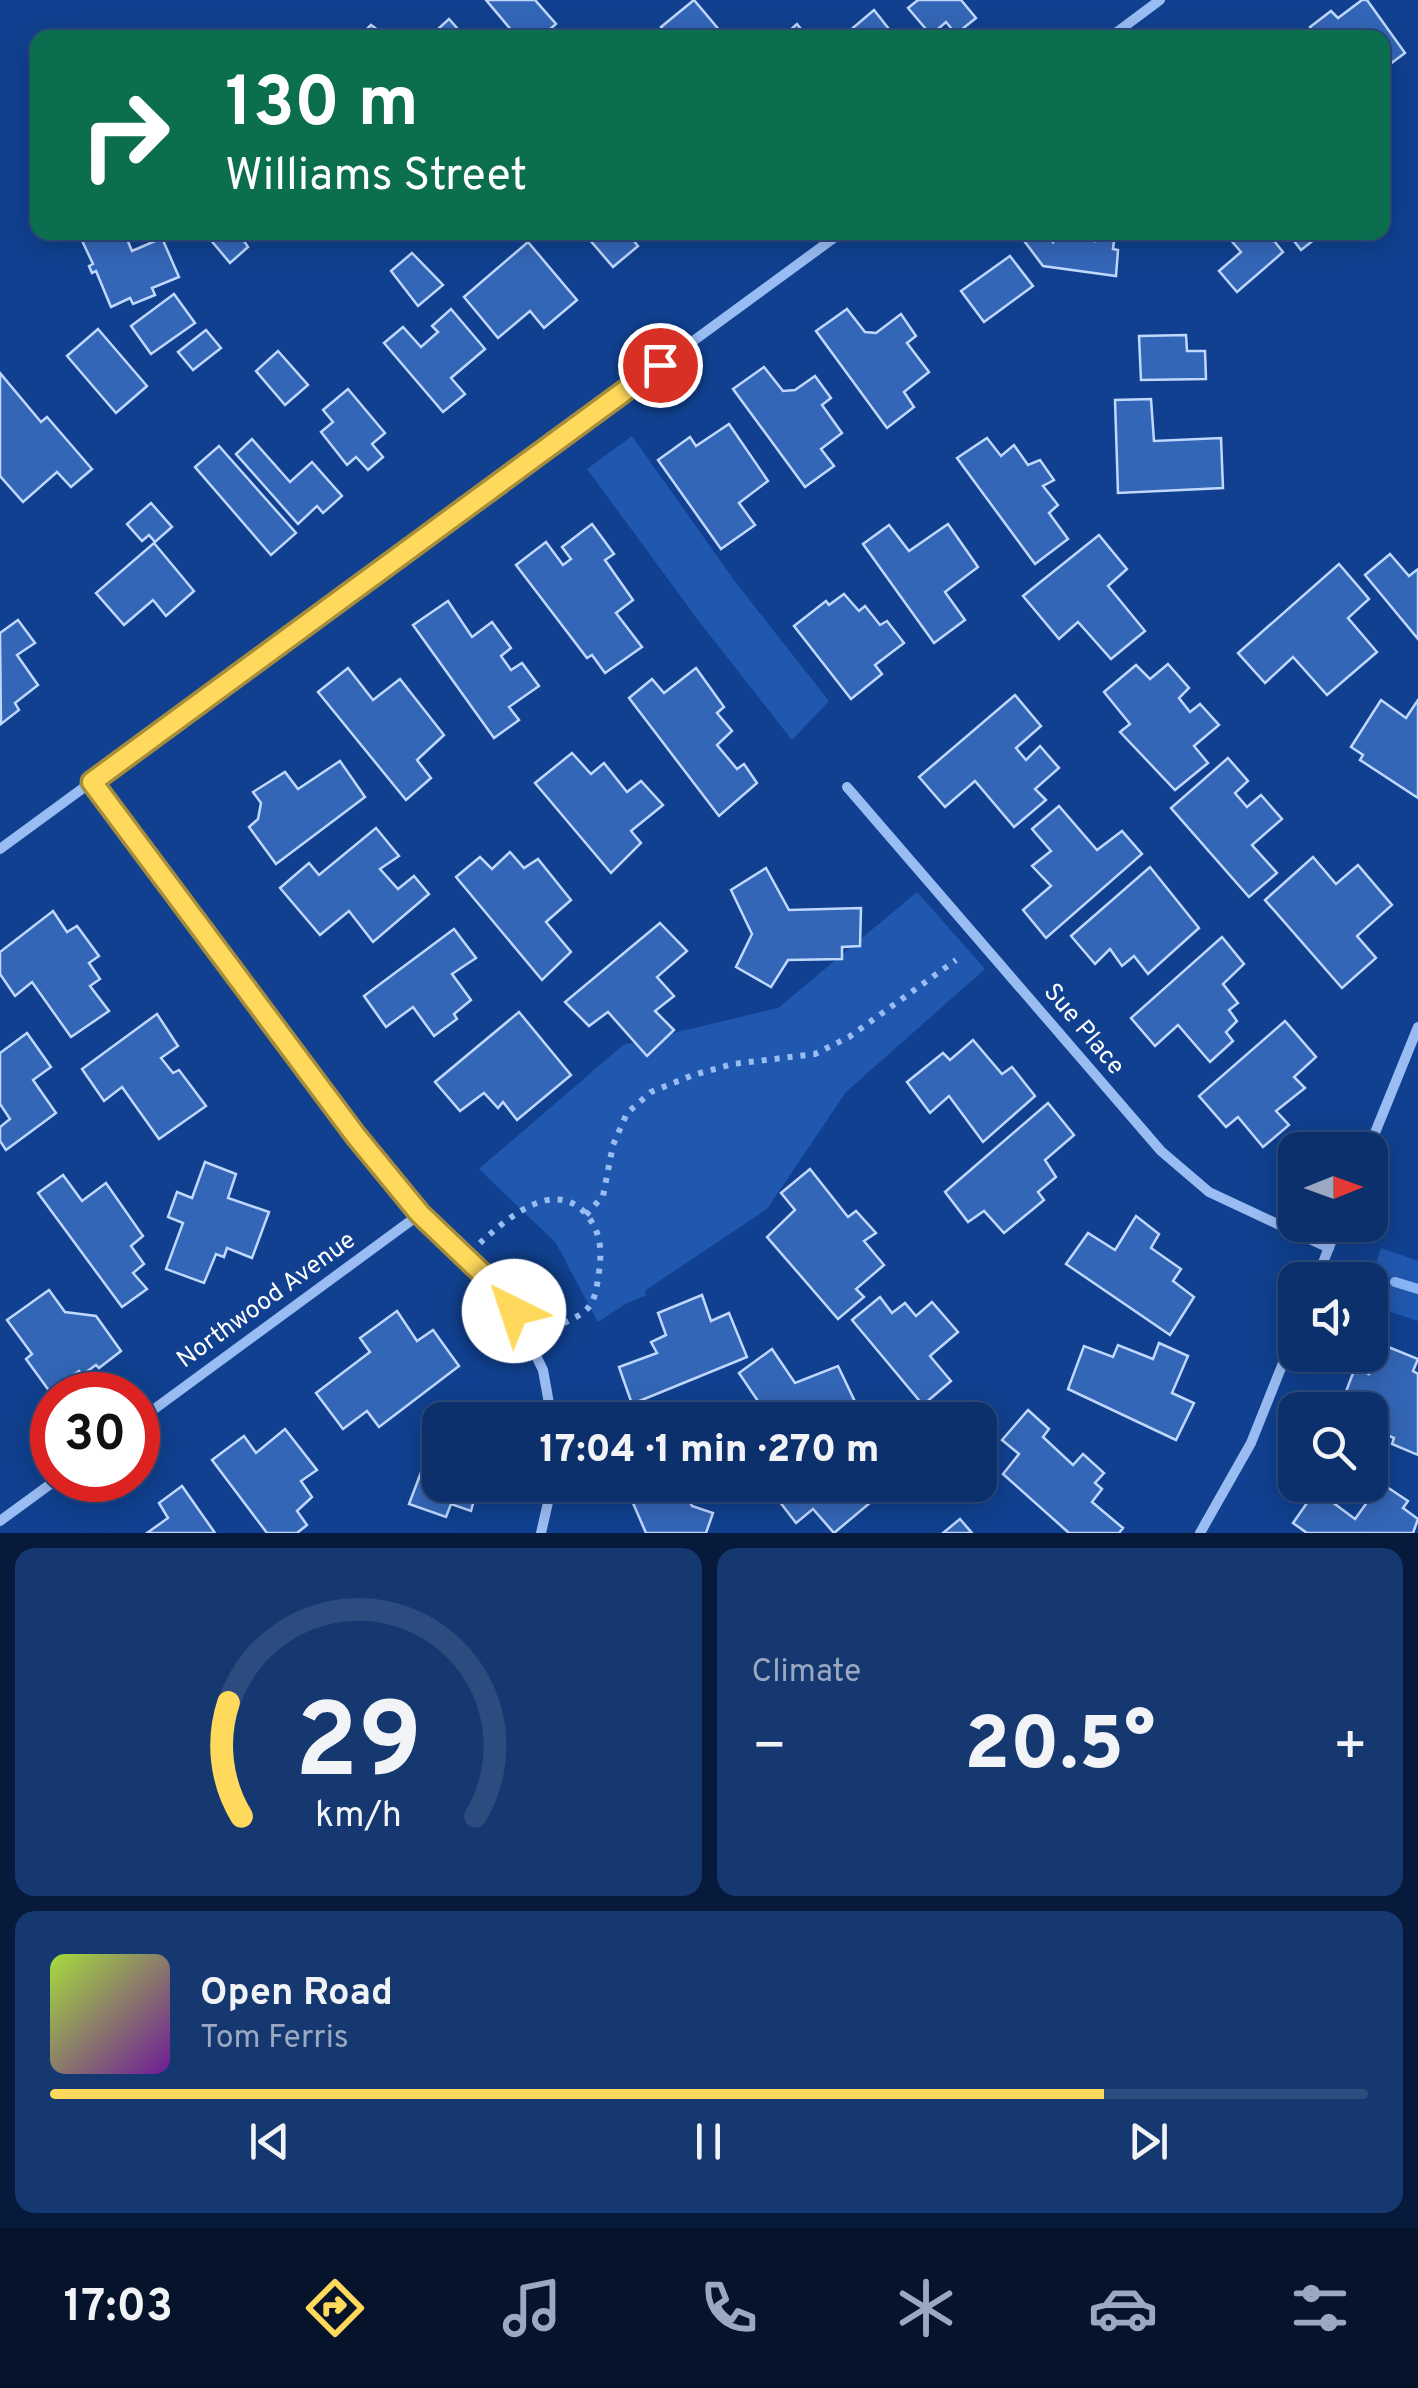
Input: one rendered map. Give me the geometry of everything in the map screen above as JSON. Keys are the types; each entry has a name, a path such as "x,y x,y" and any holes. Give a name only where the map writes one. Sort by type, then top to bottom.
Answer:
{"street":[{"path":"1120,30 1160,0"},
{"path":"0,850 831,240"},
{"path":"92,782 356,1136 420,1214 514,1311 543,1370 549,1402"},
{"name":"Sue Place","path":"847,787 1162,1152 1209,1192 1329,1248"},
{"path":"1375,1132 1418,1027"},
{"name":"Northwood Avenue","path":"160,1405 420,1214"},
{"path":"1323,1262 1331,1242"},
{"path":"1200,1533 1251,1443 1279,1372"},
{"path":"0,1521 30,1499"},
{"path":"541,1533 548,1502"}],"path":[{"path":"586,1215 603,1196 613,1146 627,1114 652,1092 733,1064 815,1054 849,1037 956,960"},
{"path":"464,1257 514,1214 533,1204 565,1200 576,1204 596,1226 601,1258 596,1293 587,1308 530,1339"}],"shaded area":[{"path":"632,436 736,583 829,701 792,740 587,469"},
{"path":"917,892 985,969 846,1092 767,1209 646,1290 645,1296 598,1322 556,1243 479,1169 623,1045 778,1008"},
{"path":"1381,1248 1418,1261 1418,1321 1388,1311 1388,1262 1376,1262"}],"building":[{"path":"486,0 535,0 556,24 549,30 511,30"},
{"path":"694,0 719,30 663,30 661,27"},
{"path":"918,0 961,0 976,18 961,30 953,30 946,22 937,30 927,30 908,8"},
{"path":"1367,0 1389,30 1310,27 1331,11 1338,18"},
{"path":"874,10 890,30 850,30"},
{"path":"449,19 459,30 437,30"},
{"path":"1390,32 1405,53 1390,64"},
{"path":"82,240 127,240 132,251 163,240 179,277 152,288 155,295 133,304 130,298 111,307 96,271 92,273 89,266 93,264"},
{"path":"211,240 245,240 248,247 230,263"},
{"path":"590,240 633,240 638,246 613,267"},
{"path":"1024,240 1114,240 1113,249 1118,250 1116,276 1043,266"},
{"path":"1231,240 1273,240 1283,252 1237,292 1219,271 1241,252"},
{"path":"1293,240 1314,240 1301,250"},
{"path":"528,242 577,300 544,328 530,311 498,338 464,297"},
{"path":"412,253 443,285 418,306 391,271"},
{"path":"1010,256 1033,286 984,322 961,291"},
{"path":"174,294 195,323 151,354 131,326"},
{"path":"451,309 485,349 451,378 465,394 443,412 384,343 403,327 421,347 438,332 432,326"},
{"path":"847,309 865,332 876,333 901,314 916,336 907,343 929,372 904,392 914,407 887,428 816,331"},
{"path":"98,329 147,386 116,413 67,356"},
{"path":"206,330 221,348 193,370 178,352"},
{"path":"1186,335 1187,351 1205,351 1206,379 1141,380 1139,336"},
{"path":"278,351 308,385 285,405 256,371"},
{"path":"764,367 783,391 795,390 815,376 831,398 822,405 842,433 821,449 834,466 805,487 733,389"},
{"path":"0,373 41,422 47,417 92,469 71,487 57,472 23,502 0,476"},
{"path":"348,389 385,433 372,444 383,457 368,470 356,457 347,465 321,432 333,422 323,410"},
{"path":"1151,399 1154,441 1221,438 1223,488 1118,493 1115,400"},
{"path":"729,424 768,481 739,503 755,525 721,549 658,460 690,437 696,446"},
{"path":"987,438 1001,456 1014,445 1028,465 1040,460 1054,480 1043,486 1058,505 1049,513 1068,539 1035,564 957,458"},
{"path":"252,439 290,482 312,462 342,496 323,513 317,506 298,524 236,454"},
{"path":"219,446 296,533 271,555 195,467"},
{"path":"151,503 172,527 155,542 149,535 142,541 127,524"},
{"path":"592,524 614,554 605,560 633,600 616,613 642,647 605,673 592,655 587,658 516,565 546,542 563,565 571,559 562,547"},
{"path":"948,524 978,567 945,592 965,620 934,643 863,544 889,525 909,551"},
{"path":"1099,535 1127,569 1108,586 1145,631 1111,659 1078,622 1059,639 1023,596"},
{"path":"154,543 194,591 166,616 153,600 124,625 96,593"},
{"path":"1390,554 1409,576 1418,569 1418,639 1365,575"},
{"path":"1339,564 1369,599 1348,618 1377,652 1327,695 1293,657 1265,683 1238,653"},
{"path":"844,594 859,611 865,606 880,625 887,621 904,643 875,665 882,674 851,699 794,626 826,601 829,605"},
{"path":"448,601 472,637 492,622 511,648 501,656 511,670 522,663 539,686 509,707 519,720 494,738 413,625"},
{"path":"18,620 35,643 17,655 38,685 15,703 19,710 1,724 0,633"},
{"path":"1168,664 1189,688 1179,698 1190,712 1200,704 1219,725 1194,746 1208,763 1175,790 1120,732 1130,724 1104,692 1136,665 1150,679"},
{"path":"348,668 373,700 400,679 444,735 417,760 431,778 406,800 318,692"},
{"path":"696,668 724,707 717,713 732,731 717,745 737,769 744,764 757,783 719,816 629,698 652,679 664,693"},
{"path":"1015,695 1041,726 1016,748 1026,760 1040,746 1059,768 1035,789 1046,800 1014,827 975,781 945,807 919,777"},
{"path":"1381,700 1406,718 1418,700 1418,798 1360,760 1363,755 1351,747"},
{"path":"572,753 591,774 604,763 627,792 641,781 663,805 631,831 641,843 611,873 535,783"},
{"path":"1228,758 1248,781 1235,793 1247,807 1261,795 1282,819 1252,845 1277,873 1249,897 1171,808"},
{"path":"340,761 365,797 276,864 249,827 258,819 261,803 253,792 285,772 298,789"},
{"path":"1059,806 1097,850 1122,831 1142,854 1046,938 1023,910 1051,886 1032,866 1051,851 1032,829"},
{"path":"376,828 399,856 380,869 398,889 414,876 429,894 373,942 349,911 320,935 280,888 309,863 319,875"},
{"path":"510,852 524,868 538,859 571,900 546,922 571,952 542,980 456,877 480,857 492,869"},
{"path":"1313,857 1336,884 1358,865 1392,905 1357,936 1376,958 1342,988 1265,900"},
{"path":"1150,867 1199,928 1148,974 1134,956 1122,966 1110,949 1095,964 1071,936"},
{"path":"766,868 789,910 861,908 860,946 842,947 842,959 788,960 771,987 736,967 752,934 731,890"},
{"path":"53,911 67,932 77,926 99,956 89,963 100,979 90,986 109,1011 71,1037 32,982 15,996 0,974 0,952"},
{"path":"660,923 687,951 657,977 674,996 655,1011 674,1030 647,1056 608,1012 589,1026 565,1002"},
{"path":"454,929 476,958 452,974 471,1000 454,1014 457,1019 434,1036 413,1007 386,1027 364,996"},
{"path":"1222,937 1244,964 1223,984 1238,1003 1229,1010 1237,1021 1226,1032 1233,1041 1210,1062 1178,1025 1155,1046 1131,1018"},
{"path":"519,1012 571,1075 517,1120 503,1102 498,1108 484,1093 460,1111 435,1082"},
{"path":"157,1014 178,1046 161,1058 173,1073 179,1070 206,1106 159,1139 122,1087 104,1101 82,1069"},
{"path":"1285,1021 1316,1057 1294,1077 1305,1088 1276,1111 1289,1125 1263,1147 1238,1117 1226,1127 1199,1096"},
{"path":"27,1033 51,1067 33,1080 56,1113 6,1150 0,1141 0,1127 10,1119 0,1104 0,1053"},
{"path":"973,1040 1002,1074 1012,1067 1035,1096 983,1142 949,1096 930,1113 907,1082 943,1053 950,1060"},
{"path":"1048,1103 1074,1135 1045,1160 1056,1177 1038,1192 1044,1200 1004,1233 984,1211 968,1222 945,1192"},
{"path":"205,1162 236,1174 228,1198 269,1212 252,1258 227,1248 224,1257 216,1254 204,1283 166,1269 183,1223 168,1217 177,1192 192,1198"},
{"path":"810,1169 848,1217 856,1211 876,1233 864,1241 884,1265 856,1289 864,1297 838,1319 767,1237 795,1210 781,1193"},
{"path":"63,1175 82,1201 106,1183 143,1236 131,1246 144,1264 133,1273 147,1289 122,1307 38,1193"},
{"path":"1136,1216 1159,1234 1151,1248 1181,1269 1173,1281 1194,1297 1170,1335 1066,1264 1088,1233 1115,1250"},
{"path":"49,1290 65,1312 96,1316 121,1351 99,1368 96,1365 86,1372 35,1372 26,1359 32,1354 7,1320"},
{"path":"702,1295 711,1321 729,1313 747,1357 631,1402 619,1367 657,1353 651,1342 666,1335 658,1313"},
{"path":"880,1297 892,1313 905,1303 916,1316 932,1302 958,1332 930,1356 951,1381 926,1402 920,1402 852,1320"},
{"path":"397,1311 417,1341 433,1330 459,1366 379,1427 367,1411 343,1429 316,1393 370,1352 360,1338"},
{"path":"1159,1343 1188,1356 1172,1393 1194,1403 1176,1440 1068,1389 1084,1346 1113,1357 1118,1345 1153,1359"},
{"path":"1388,1347 1418,1359 1413,1371 1418,1374 1418,1455 1392,1444 1394,1438 1388,1436 1388,1392 1346,1392 1353,1372 1388,1372"},
{"path":"772,1349 795,1383 838,1366 855,1402 759,1402 739,1373"},
{"path":"1028,1410 1049,1429 1043,1437 1073,1465 1083,1454 1104,1473 1095,1483 1102,1489 1092,1502 1123,1528 1119,1533 1069,1533 1003,1474 1019,1454 1002,1440"},
{"path":"285,1429 317,1470 301,1481 312,1497 297,1511 307,1525 297,1533 267,1533 212,1460 244,1436 256,1453"},
{"path":"422,1470 422,1502 473,1502 471,1511 451,1504 446,1517 409,1504"},
{"path":"182,1486 215,1533 147,1533 168,1518 159,1503"},
{"path":"1388,1488 1408,1501 1403,1508 1418,1519 1413,1533 1307,1533 1293,1523 1308,1502 1332,1502 1355,1519 1367,1502 1388,1502"},
{"path":"690,1502 713,1513 706,1533 646,1533 633,1503"},
{"path":"780,1502 871,1502 834,1533 813,1509 796,1523"},
{"path":"960,1519 972,1533 943,1533"}],"waterway":[{"path":"1395,1282 1418,1289"}],"route":[{"path":"514,1311 487,1278 420,1214 356,1136 92,782 660,365"}]}
